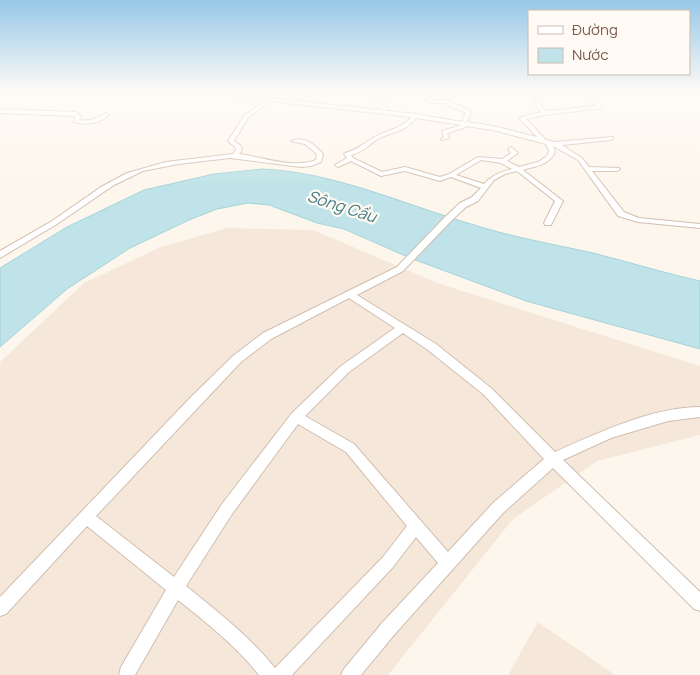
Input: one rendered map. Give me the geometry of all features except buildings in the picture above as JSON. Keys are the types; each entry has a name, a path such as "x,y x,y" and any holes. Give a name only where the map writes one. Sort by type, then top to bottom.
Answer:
{"street":[{"path":"235,156 239,150 232,140 241,124"},
{"path":"409,124 376,138 359,152 348,154 351,159 381,174 405,169 437,179 452,175 480,158 503,161 518,169 560,201 548,223"},
{"path":"463,124 522,135 549,143 574,154 588,169 621,214 638,220 700,226"},
{"path":"444,139 447,136 444,132 466,124"},
{"path":"0,608 87,518 194,402 237,359 267,336 400,269 448,219 463,205 473,201 498,176 540,163 550,157 552,151 549,143 528,124"},
{"path":"549,143 611,138"},
{"path":"0,255 63,218 85,201 130,174 175,162 235,156 304,164 320,161 320,154 307,142 294,141"},
{"path":"503,161 515,153 511,149"},
{"path":"338,165 351,159"},
{"path":"588,169 617,169"},
{"path":"452,175 486,186"},
{"path":"351,295 432,347 487,391 553,460 700,603"},
{"path":"127,673 176,588 227,509 296,416 345,369 403,328"},
{"path":"350,675 388,629 498,508 553,460 609,433 668,416 699,412"},
{"path":"296,416 350,448 448,564"},
{"path":"87,518 231,633 252,653 270,675"},
{"path":"280,675 388,562 416,526"}],"shaded area":[{"path":"227,228 313,230 440,284 700,366 700,435 597,461 513,519 388,675 0,675 0,362 84,283 161,247"},
{"path":"538,622 615,675 508,675"}],"water":[{"name":"Sông Cầu","path":"262,169 289,171 342,182 486,229 593,253 700,281 700,349 526,301 410,258 344,229 317,223 269,205 248,203 217,209 130,248 67,289 0,347 0,268 67,227 144,190 214,174"}]}
